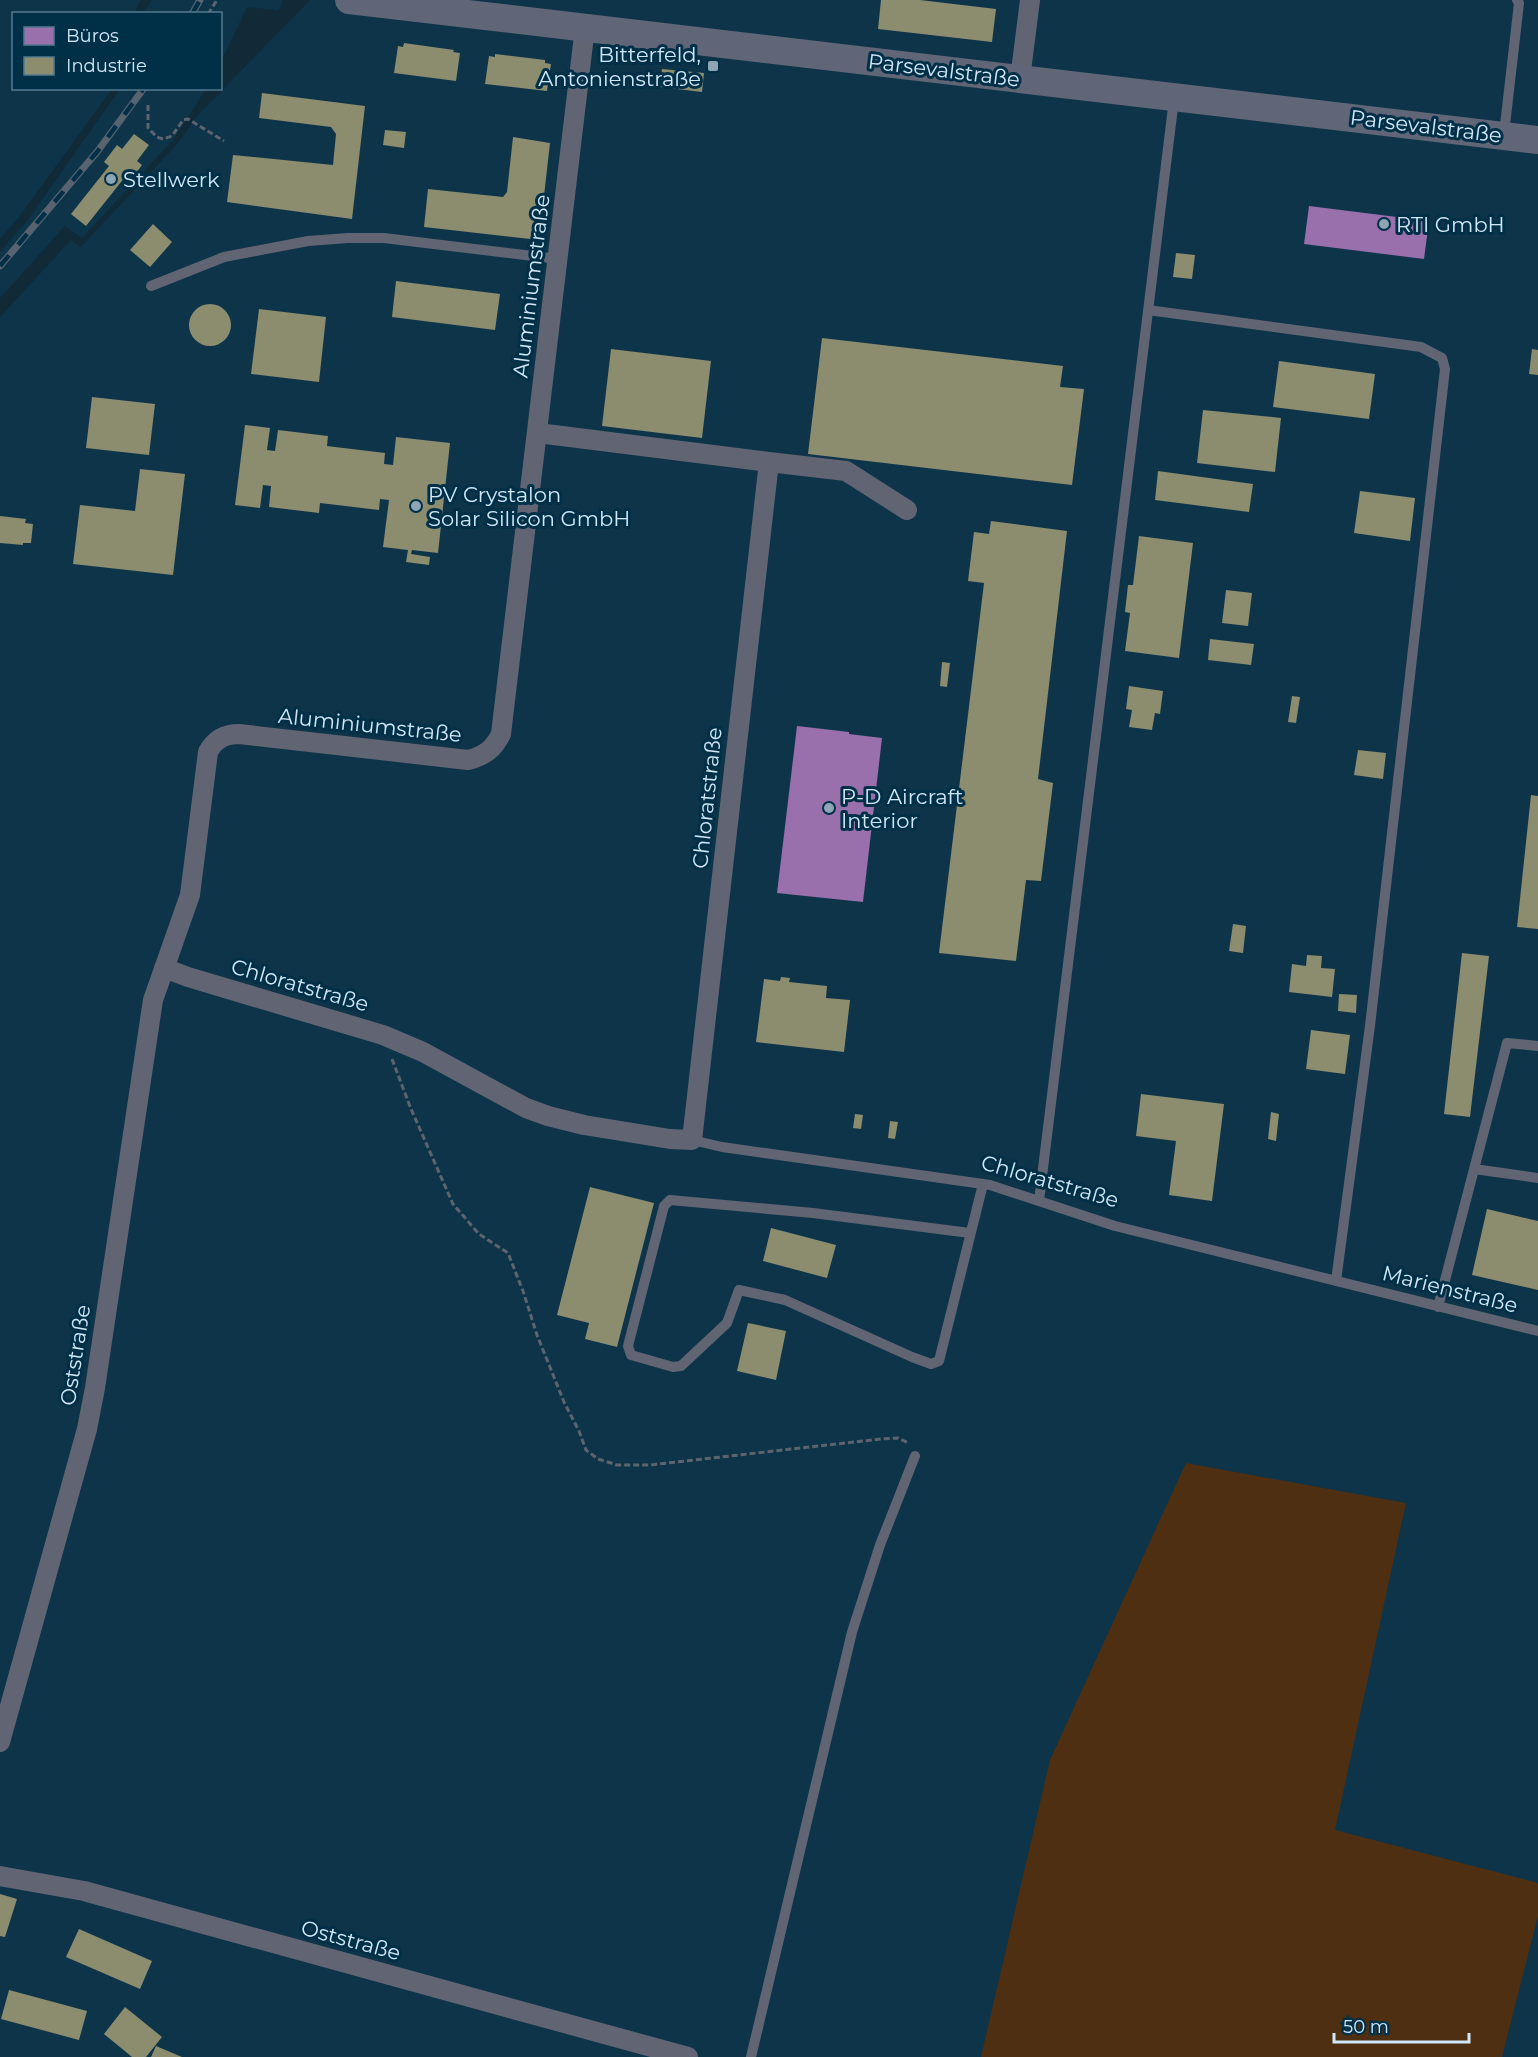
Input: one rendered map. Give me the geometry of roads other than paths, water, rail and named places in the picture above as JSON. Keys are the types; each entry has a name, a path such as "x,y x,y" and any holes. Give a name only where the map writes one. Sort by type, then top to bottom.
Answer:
{"street":[{"name":"Parsevalstraße","path":"349,0 1538,140"},
{"path":"1020,79 1030,0"},
{"name":"Aluminiumstraße","path":"164,968 190,895 206,759 217,740 224,736 239,734 468,760 486,753 497,741 503,726 585,27"},
{"path":"538,433 846,471 907,510"},
{"name":"Chloratstraße","path":"164,968 383,1035 423,1052 526,1108 548,1116 595,1127 670,1139 692,1140 769,462"},
{"name":"Oststraße","path":"0,1742 87,1430 153,1000 164,968"},
{"name":"Oststraße","path":"0,1876 84,1891 688,2057"}],"lane":[{"path":"1504,135 1519,3 1517,0"},
{"path":"1039,1201 1174,97"},
{"path":"150,286 224,257 308,241 348,238 384,238 558,259"},
{"path":"1148,310 1421,347 1442,358 1445,369 1370,1026 1336,1281"},
{"path":"1438,1307 1507,1043 1538,1046"},
{"name":"Chloratstraße","path":"692,1140 722,1147 983,1184 1115,1226 1354,1285"},
{"path":"1474,1169 1538,1178"},
{"path":"970,1233 824,1214 670,1200 664,1206 628,1346 629,1352 631,1355 673,1367 681,1366 727,1323 740,1290 785,1300 912,1357 931,1364 939,1361 983,1184"},
{"name":"Marienstraße","path":"1354,1285 1538,1331"},
{"path":"751,2057 852,1632 880,1545 915,1456"}],"railway":[{"path":"193,12 200,0"},
{"path":"0,266 97,152 143,90"}],"place":[{"name":"Bitterfeld, Antonienstraße","path":"713,66"},
{"name":"Stellwerk","path":"111,179"},
{"name":"RTI GmbH","path":"1384,224"},
{"name":"PV Crystalon Solar Silicon GmbH","path":"416,506"},
{"name":"P-D Aircraft Interior","path":"829,808"}]}
